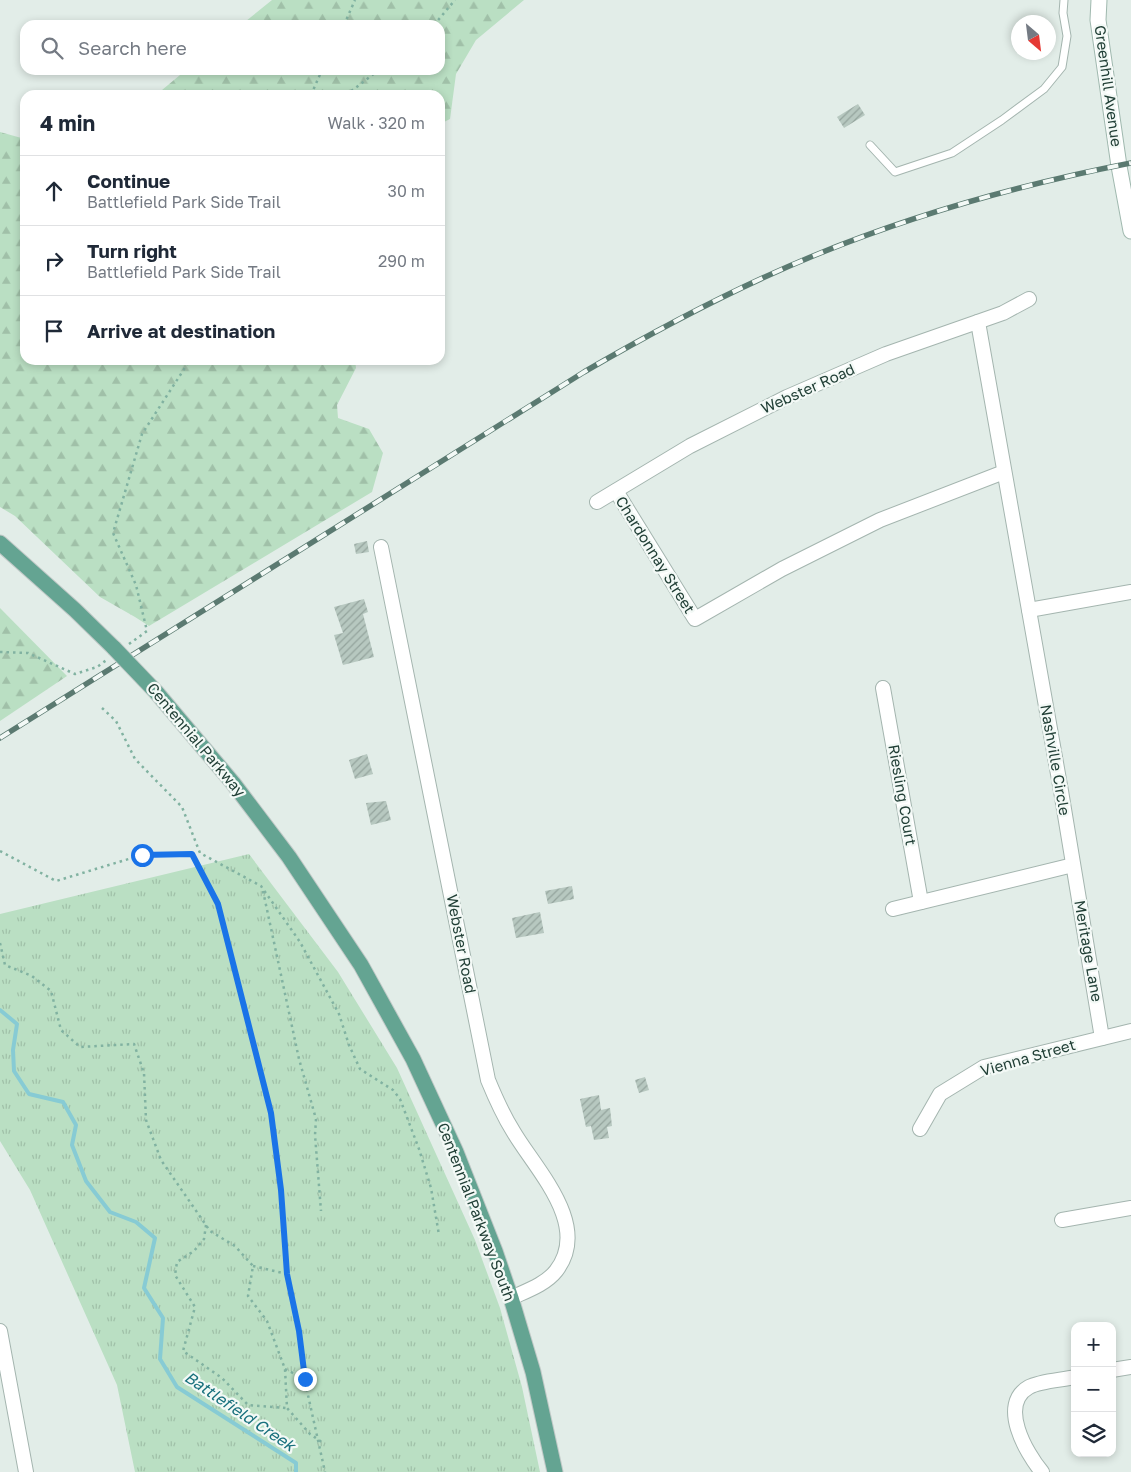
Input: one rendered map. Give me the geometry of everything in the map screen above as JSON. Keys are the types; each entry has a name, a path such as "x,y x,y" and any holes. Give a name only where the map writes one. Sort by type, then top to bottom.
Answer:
{"main road":[{"name":"Centennial Parkway","path":"0,543 75,610 157,692 233,783 284,850 361,965"},
{"name":"Centennial Parkway South","path":"361,965 413,1059 456,1152 495,1251 533,1372 555,1472"}],"street":[{"name":"Greenhill Avenue","path":"1099,0 1098,20 1119,166 1131,231"},
{"name":"Webster Road","path":"597,502 690,446 787,396 886,354 1003,313 1029,299"},
{"name":"Nashville Circle","path":"978,322 1073,865"},
{"name":"Chardonnay Street","path":"616,491 695,619 782,568 880,520 1004,472"},
{"name":"Webster Road","path":"381,547 488,1080 514,1133 545,1178 556,1198 568,1235 566,1251 556,1270 545,1281 511,1298"},
{"path":"1029,610 1131,592"},
{"name":"Riesling Court","path":"884,688 920,902"},
{"path":"893,909 1073,865"},
{"name":"Meritage Lane","path":"1073,865 1102,1038"},
{"name":"Vienna Street","path":"920,1130 940,1094 984,1067 1131,1031"},
{"path":"1062,1220 1131,1208"},
{"path":"0,1331 26,1472"},
{"path":"1116,1369 1131,1367"},
{"path":"1042,1472 1026,1449 1020,1435 1016,1418 1016,1403 1022,1392 1031,1386 1071,1378"}],"lane":[{"path":"870,145 895,172 952,153 1044,89 1062,67 1068,36 1063,13 1064,0"}],"path":[{"path":"346,20 355,0"},
{"path":"438,20 455,0"},
{"path":"312,90 320,75"},
{"path":"352,90 372,75"},
{"path":"147,631 136,585 113,533 142,434 187,365"},
{"path":"0,652 28,652 75,674 97,667"},
{"path":"102,708 116,721 135,760 182,807 200,853 261,886 300,942 339,1014 349,1045 360,1069 393,1090 400,1099 419,1148 431,1188 439,1235"},
{"path":"0,851 56,881 142,855 192,854 218,904 271,1113 281,1190 287,1274 299,1331 305,1379 325,1472"},
{"path":"263,890 299,1060 316,1119 315,1135 321,1211"},
{"path":"0,943 5,966 32,976 51,991 61,1030 80,1047 134,1044 144,1072 146,1120 161,1160 210,1231 235,1246 253,1266 287,1274"},
{"path":"206,1225 204,1239 194,1251 176,1262 175,1275 195,1307 183,1351 222,1378 248,1405 287,1408"},
{"path":"253,1266 248,1296 267,1321 285,1370 287,1408 310,1434 323,1443"},
{"path":"285,1370 305,1379"}],"green space":[{"path":"272,0 524,0 476,40 456,74 450,119 445,122 445,90 162,90 180,75 445,75 445,20 247,20"},
{"path":"0,132 20,138 20,365 356,365 356,368 337,405 338,418 369,429 383,453 372,492 149,626 100,597 15,516 0,507"},
{"path":"0,608 67,676 0,721"},
{"path":"249,854 338,972 397,1068 475,1240 500,1308 522,1387 540,1472 135,1472 117,1385 30,1190 0,1141 0,914"}],"building":[{"path":"858,104 865,115 844,128 837,117"},
{"path":"367,541 369,552 356,554 354,544"},
{"path":"364,599 368,612 363,614 374,657 343,665 334,635 343,633 334,607"},
{"path":"367,754 373,774 355,779 349,760"},
{"path":"386,801 391,820 371,825 366,803"},
{"path":"572,886 574,899 548,904 545,891"},
{"path":"540,912 544,933 516,938 512,918"},
{"path":"645,1077 649,1090 639,1093 635,1080"},
{"path":"599,1095 601,1110 610,1108 612,1126 607,1127 609,1138 594,1140 591,1126 586,1127 580,1099"}],"waterway":[{"name":"Battlefield Creek","path":"0,1010 17,1024 13,1050 14,1071 29,1094 63,1102 76,1125 72,1145 86,1181 110,1212 136,1222 155,1238 144,1288 163,1318 160,1359 177,1387 296,1463 296,1472"}],"railway":[{"path":"0,738 584,372 696,310 813,256 891,227 970,202 1050,180 1131,163"}],"route":[{"path":"142,855 192,854 218,904 271,1113 281,1190 287,1274 299,1331 305,1379"}]}
